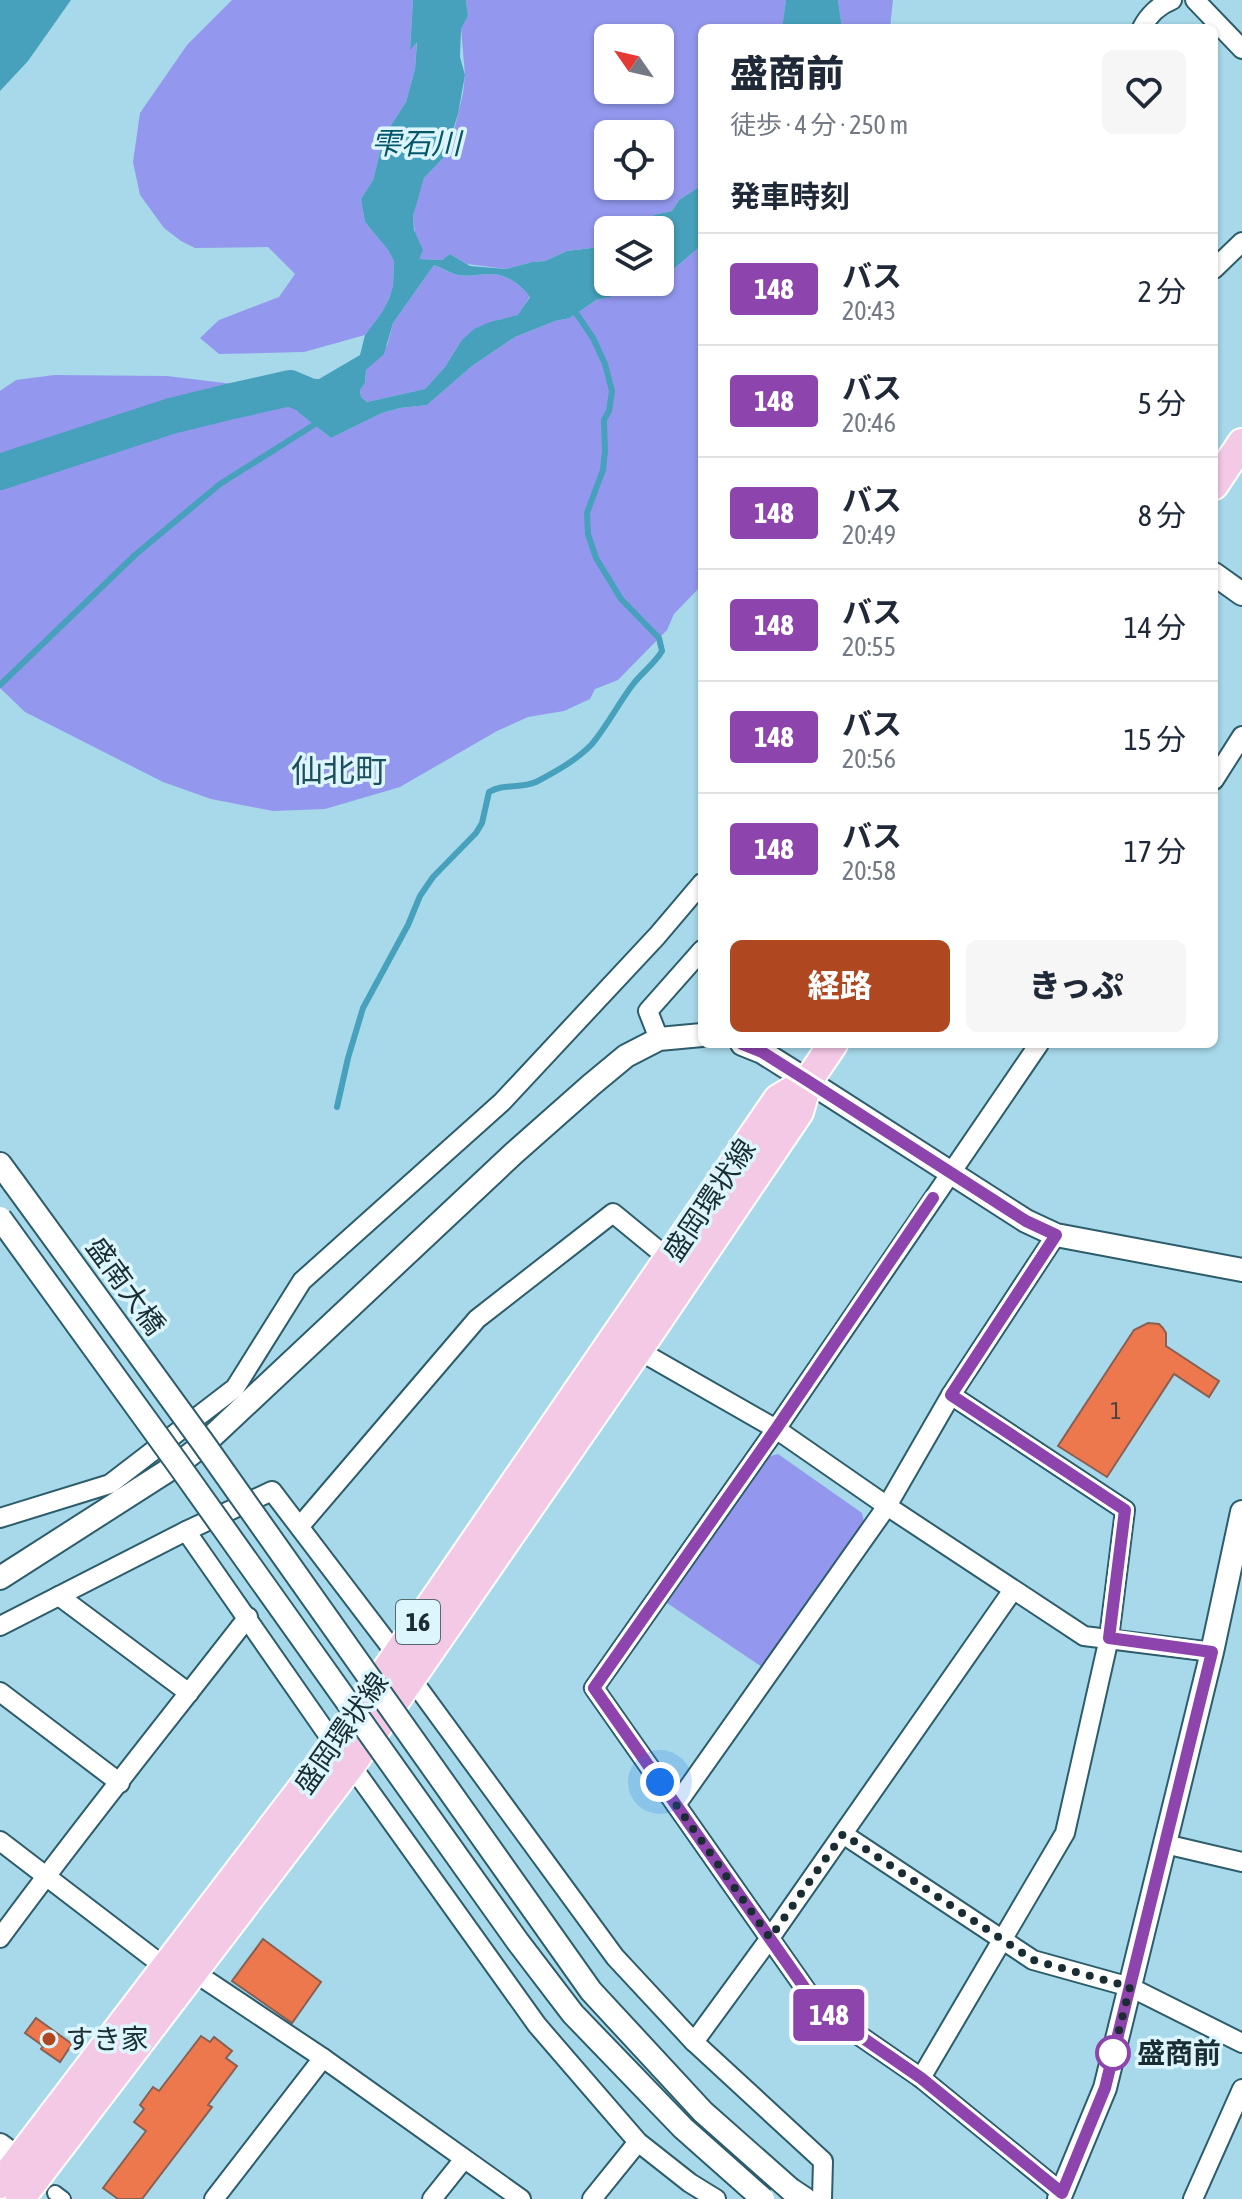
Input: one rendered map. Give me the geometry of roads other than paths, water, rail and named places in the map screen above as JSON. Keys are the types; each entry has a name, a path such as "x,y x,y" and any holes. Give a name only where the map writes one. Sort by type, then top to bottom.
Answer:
{"main road":[{"path":"1218,479 1242,443"},
{"name":"盛岡環状線","path":"20,2199 180,1970 343,1755 411,1678 799,1112 808,1081 830,1048"},
{"name":"盛岡環状線","path":"343,1755 396,1654 778,1099 808,1081"},
{"name":"盛岡環状線","path":"0,2184 35,2174"}],"street":[{"path":"1144,24 1162,3 1172,0"},
{"path":"1195,0 1242,49"},
{"path":"1218,265 1242,242"},
{"path":"1218,577 1242,594"},
{"path":"1218,774 1242,736"},
{"path":"0,1518 110,1484 235,1388 302,1281 502,1102 698,888"},
{"path":"659,1039 648,1011 698,955"},
{"path":"0,1578 178,1464 204,1444 513,1154 626,1056 659,1039 698,1035"},
{"path":"752,1048 1026,1221 1056,1235 1242,1270"},
{"path":"1036,1048 776,1429 594,1688 818,2007 921,2078 1061,2196 1105,2088 1212,1652 1242,1512"},
{"name":"盛南大橋","path":"0,1164 204,1444 591,1991 703,2112 797,2194"},
{"path":"300,1526 477,1319 613,1213 669,1259"},
{"path":"0,1218 573,2014 683,2128 763,2199"},
{"path":"676,1805 887,1506 951,1395 1056,1235"},
{"path":"638,1350 776,1429 1084,1636 1212,1652"},
{"path":"921,2078 1065,1833 1109,1638 1125,1510 951,1395"},
{"path":"0,1626 186,1531 272,1491 396,1654"},
{"path":"186,1531 537,2025 638,2142 690,2183 716,2199"},
{"path":"694,2042 1013,1590"},
{"path":"59,1596 189,1693"},
{"path":"0,1938 248,1617"},
{"path":"411,1678 615,1957 694,2042 823,2161 822,2199"},
{"path":"0,1692 120,1783"},
{"path":"843,1834 1033,1960 1130,1987 1242,2043"},
{"path":"0,1841 180,1970 323,2058 521,2199"},
{"path":"1165,1844 1242,1862"},
{"path":"214,2199 323,2058"},
{"path":"1193,2199 1242,2089"},
{"path":"592,2199 638,2142"},
{"path":"432,2199 464,2159"}],"water":[{"path":"0,0 71,0 28,61 0,91"},
{"name":"雫石川","path":"413,0 466,0 468,16 461,29 460,57 465,75 458,114 445,156 424,178 413,216 414,230 423,250 419,259 442,260 450,254 470,266 506,269 545,261 567,251 594,248 594,296 614,296 596,300 570,318 515,337 472,366 427,405 382,413 331,438 299,413 295,396 285,394 268,404 282,378 302,389 360,355 365,335 389,299 394,261 365,222 361,199 373,180 384,136 406,102 415,69 417,42 410,50","holes":["434,265 458,275 502,276 518,284 530,297 518,315 474,329 461,341 445,367 425,389 367,402 361,397 360,390 365,383 366,370 384,354 393,323"]},
{"path":"786,0 838,0 841,24 783,24"},
{"path":"698,188 698,248 674,268 674,216 653,216 672,211 679,200"}],"waterway":[{"path":"337,1107 363,1008 408,925 420,896 482,823 489,792 536,782 580,755 598,737 634,683 662,651 659,638 621,599 596,558 588,534 587,513 603,470 604,420 609,411 612,391 605,364 593,338 572,307"},
{"name":"雫石川","path":"0,472 171,416 228,402 290,388 324,398"},
{"path":"0,685 135,555 220,484 320,421"}],"place":[{"name":"すき家","path":"49,2039"},
{"name":"盛商前","path":"1113,2053"}],"district":[{"name":"仙北町","path":"339,770"}]}
